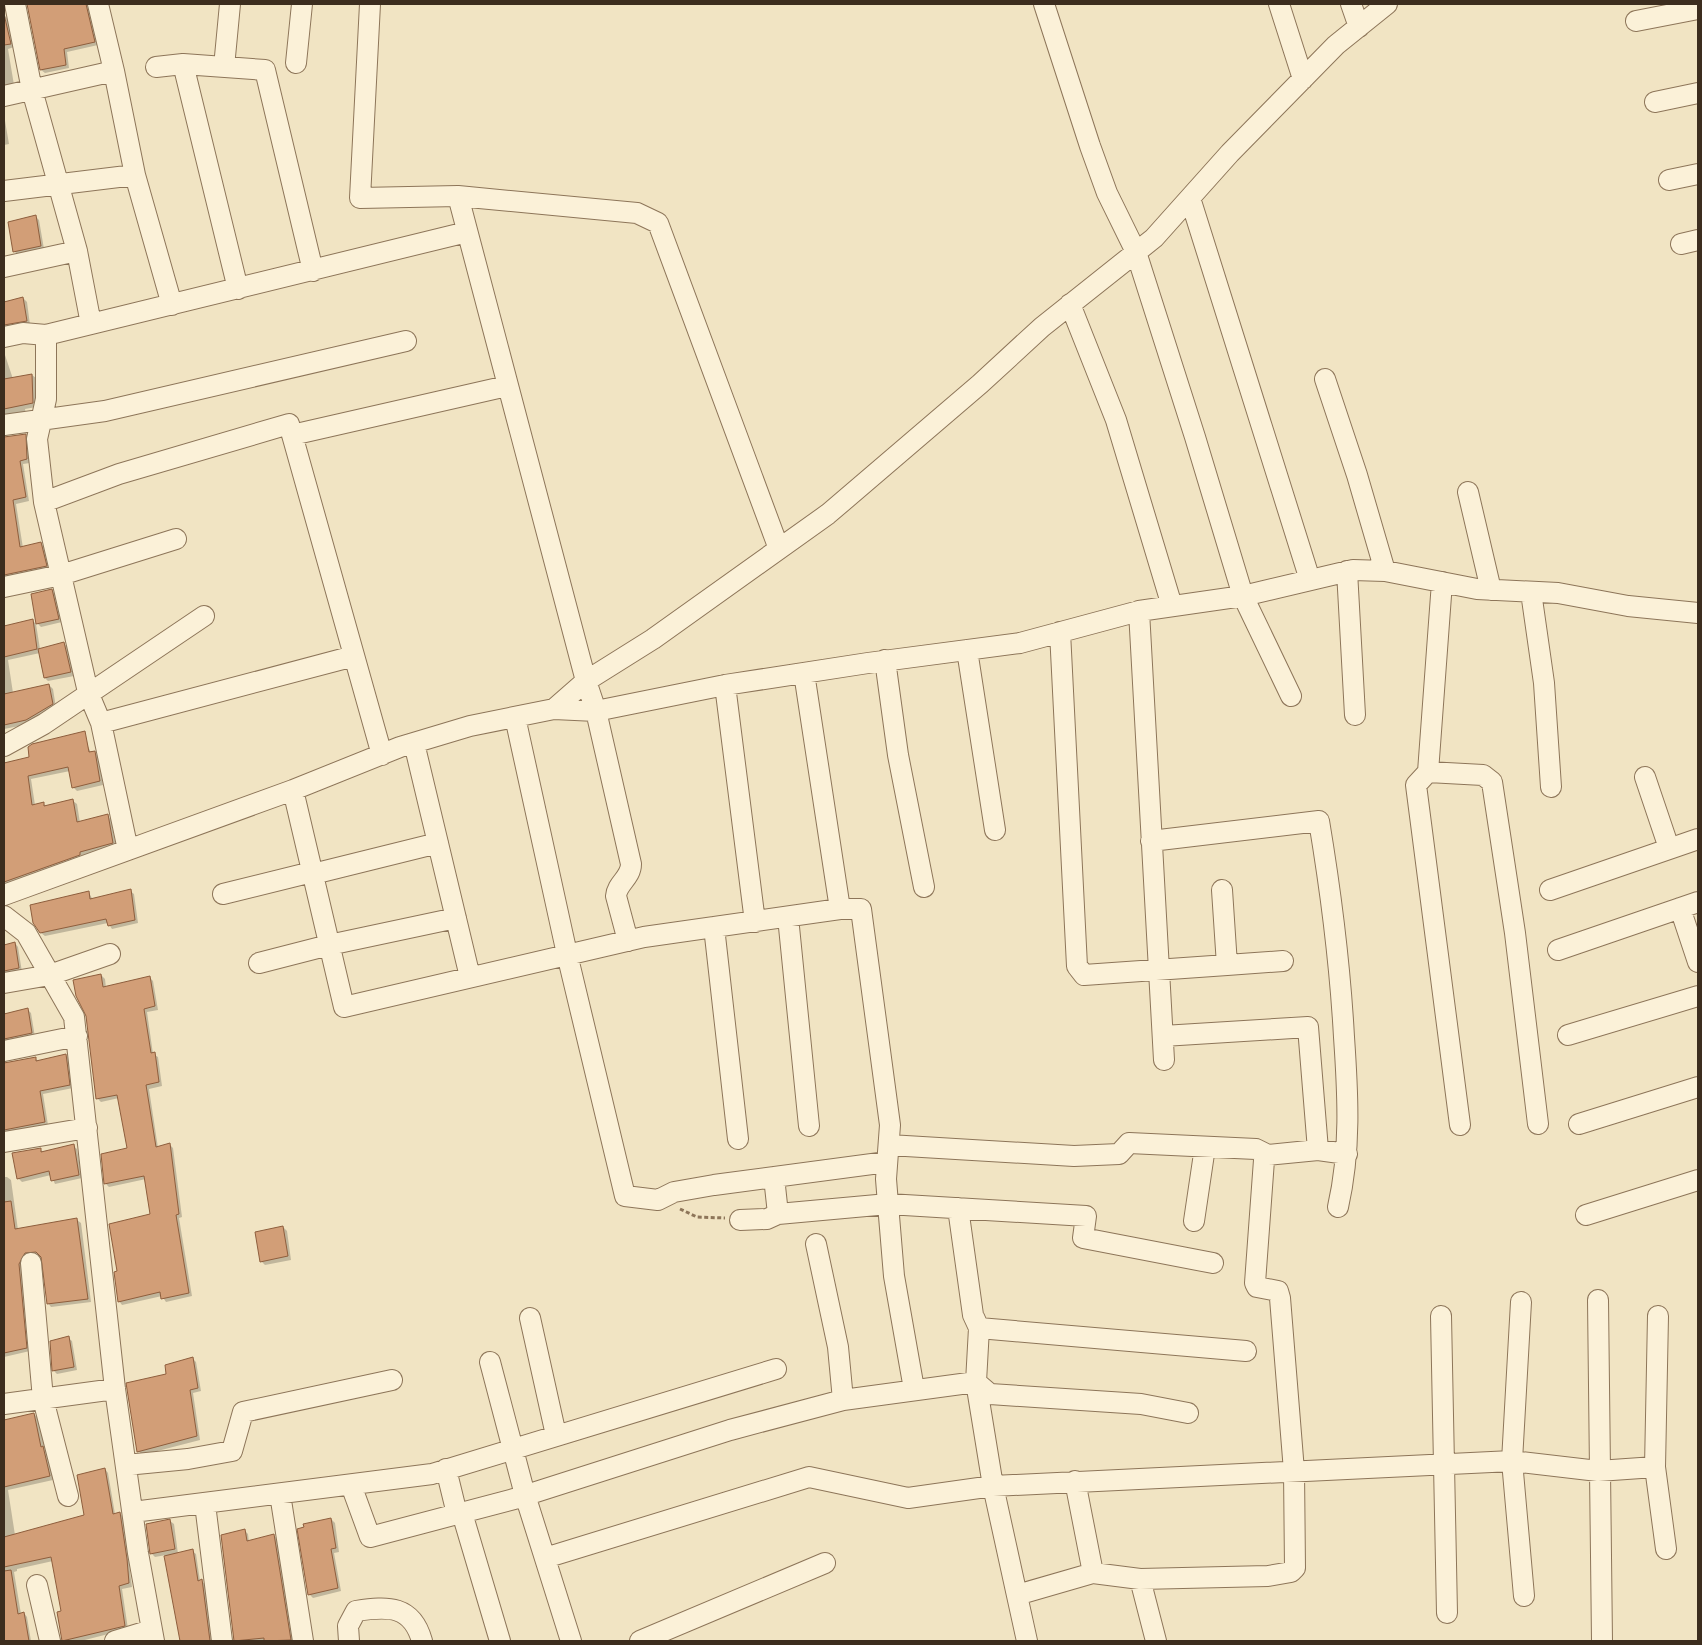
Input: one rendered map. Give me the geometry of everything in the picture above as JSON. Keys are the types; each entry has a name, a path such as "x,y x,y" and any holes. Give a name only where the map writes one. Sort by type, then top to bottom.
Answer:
{"street":[{"path":"15,4 32,90 60,184 77,251 91,324"},
{"path":"98,4 114,71 134,175 172,305"},
{"path":"224,67 230,4"},
{"path":"296,63 302,4"},
{"path":"370,4 360,198 458,196 637,213 658,223 779,549"},
{"path":"1044,4 1090,146 1108,192 1136,252 1243,596 1291,696"},
{"path":"1279,4 1303,79"},
{"path":"1351,4 1359,27"},
{"path":"554,709 586,681 654,639 828,514 1070,304 1154,238 1230,154 1336,45 1387,4"},
{"path":"1636,21 1698,9"},
{"path":"183,64 238,289"},
{"path":"156,67 183,64 265,70 313,271"},
{"path":"4,96 114,71"},
{"path":"1655,102 1698,94"},
{"path":"1669,180 1698,174"},
{"path":"4,191 134,175"},
{"path":"458,196 586,681 596,711 631,864 628,876 617,889 616,896 628,941"},
{"path":"1190,198 1310,580"},
{"path":"4,337 23,333 46,335 467,232"},
{"path":"4,267 77,251"},
{"path":"1070,304 1116,420 1172,606"},
{"path":"46,335 46,399 37,439 44,502 88,692 101,724 128,850"},
{"path":"4,425 106,411 406,340"},
{"path":"1325,379 1385,571"},
{"path":"292,435 507,386"},
{"path":"44,502 120,474 289,424 382,755"},
{"path":"1468,492 1492,590"},
{"path":"4,586 61,575 176,539"},
{"path":"1347,571 1355,715"},
{"path":"4,895 294,790 414,743 470,726 554,709 596,711 725,685 885,660 1020,642 1139,611 1243,596 1347,571 1385,571 1492,590 1558,593 1628,606 1698,613"},
{"path":"1442,582 1428,772 1416,785 1460,1125"},
{"path":"1531,592 1544,683 1551,787"},
{"path":"1139,611 1164,1060"},
{"path":"4,746 44,724 88,692 204,616"},
{"path":"1060,632 1077,966 1084,975 1158,972 1283,961"},
{"path":"968,650 995,830"},
{"path":"101,724 354,656"},
{"path":"885,660 898,755 924,887"},
{"path":"804,673 840,910"},
{"path":"725,685 755,922"},
{"path":"515,717 567,954 625,1196 658,1200 674,1192 774,1178 888,1154 1074,1156 1119,1154 1129,1143 1256,1149 1268,1155 1318,1150 1347,1154"},
{"path":"414,743 470,977"},
{"path":"1428,772 1483,775 1492,782 1514,933 1538,1124"},
{"path":"1646,777 1669,848"},
{"path":"294,790 344,1007 628,941 714,927 840,910 861,909 890,1125 888,1204 894,1276 914,1389"},
{"path":"1151,841 1319,821 1330,884 1340,976 1349,1118 1347,1154 1338,1207"},
{"path":"1550,890 1698,838"},
{"path":"223,894 438,842"},
{"path":"1222,890 1227,965"},
{"path":"1558,950 1689,905 1698,962"},
{"path":"4,916 26,933 74,1017 77,1036 115,1389 153,1636 115,1641"},
{"path":"788,917 809,1126"},
{"path":"259,963 329,944 456,918"},
{"path":"714,927 738,1139"},
{"path":"4,983 50,976 110,954"},
{"path":"1568,1035 1698,996"},
{"path":"1163,1036 1308,1027 1318,1150"},
{"path":"4,1051 77,1036"},
{"path":"1579,1124 1698,1087"},
{"path":"4,1142 87,1128"},
{"path":"1194,1221 1206,1148"},
{"path":"1017,1595 1093,1573 1140,1579 1268,1576 1291,1572 1295,1568 1294,1471 1280,1298 1278,1291 1257,1287 1255,1283 1264,1160 1268,1155"},
{"path":"774,1178 778,1214"},
{"path":"1586,1215 1698,1180"},
{"path":"740,1220 767,1219 778,1214 888,1204 1086,1216 1083,1238 1213,1262"},
{"path":"958,1208 973,1315 979,1328 976,1382 993,1486 1027,1641"},
{"path":"816,1244 838,1347 843,1400"},
{"path":"31,1263 43,1399 68,1496"},
{"path":"1598,1300 1598,1471 1602,1641"},
{"path":"1521,1302 1512,1461 1524,1596"},
{"path":"1441,1316 1447,1613"},
{"path":"1658,1316 1655,1468 1666,1549"},
{"path":"530,1318 556,1435"},
{"path":"979,1328 1246,1351"},
{"path":"490,1362 525,1495 571,1641"},
{"path":"133,1512 432,1474 512,1448 776,1369"},
{"path":"126,1465 232,1451 243,1412 392,1380"},
{"path":"351,1484 370,1537 525,1495 730,1430 843,1400 914,1389 976,1382 990,1394 1141,1404 1188,1413"},
{"path":"4,1404 115,1389"},
{"path":"545,1558 809,1477 908,1498 993,1486 1512,1461 1598,1471 1655,1468"},
{"path":"446,1469 500,1641"},
{"path":"1075,1481 1093,1573"},
{"path":"280,1494 303,1641"},
{"path":"205,1504 222,1641"},
{"path":"640,1641 825,1564"},
{"path":"1140,1579 1156,1641"},
{"path":"37,1585 50,1641"},
{"path":"349,1641 348,1626 356,1611 379,1608 398,1610 418,1626 422,1641"}],"path":[{"path":"658,1200 697,1217 740,1220"}],"building":[{"path":"27,4 86,4 95,42 64,49 66,65 40,70"},
{"path":"4,14 11,44 4,45"},
{"path":"36,215 41,246 13,252 8,222"},
{"path":"23,297 27,321 4,325 4,302"},
{"path":"32,374 33,403 4,409 4,379"},
{"path":"26,434 27,459 20,461 26,497 13,500 20,547 41,542 47,566 4,575 4,437"},
{"path":"52,589 59,619 36,624 31,594"},
{"path":"33,619 37,649 4,657 4,626"},
{"path":"64,642 71,672 44,678 38,649"},
{"path":"49,684 53,704 26,720 4,725 4,694"},
{"path":"85,731 89,752 95,751 100,781 72,788 68,767 28,776 32,805 44,802 44,806 73,799 77,822 108,814 113,843 80,852 80,855 4,882 4,763 29,757 28,747 32,744"},
{"path":"131,889 135,920 108,926 106,919 40,933 33,923 30,905 89,891 90,899"},
{"path":"15,942 19,968 4,971 4,945"},
{"path":"101,974 103,987 150,976 155,1006 144,1009 151,1053 155,1052 159,1082 146,1085 156,1147 170,1143 179,1214 176,1215 189,1293 161,1299 160,1292 118,1302 114,1272 117,1271 109,1224 150,1214 144,1176 104,1184 101,1154 127,1148 117,1095 96,1099 86,1016 76,996 73,980"},
{"path":"28,1008 32,1033 4,1039 4,1014"},
{"path":"66,1054 70,1085 40,1091 45,1122 4,1130 4,1063 36,1057 36,1061"},
{"path":"74,1144 79,1175 51,1181 49,1171 17,1179 12,1153 41,1148 41,1152"},
{"path":"11,1201 15,1229 77,1218 88,1299 47,1304 41,1257 36,1252 25,1253 19,1264 27,1348 4,1353 4,1202"},
{"path":"283,1226 288,1256 260,1262 255,1232"},
{"path":"69,1336 74,1367 52,1371 50,1341"},
{"path":"193,1357 198,1388 190,1390 197,1436 137,1452 126,1383 166,1374 165,1365"},
{"path":"34,1413 41,1447 43,1446 50,1476 4,1487 4,1420"},
{"path":"105,1468 113,1514 120,1512 127,1559 129,1583 119,1586 125,1626 62,1641 57,1612 61,1611 51,1557 4,1567 4,1537 84,1515 77,1475"},
{"path":"331,1518 336,1548 331,1549 338,1588 308,1595 297,1529 304,1527 303,1524"},
{"path":"170,1519 175,1549 150,1554 146,1524"},
{"path":"245,1529 247,1541 274,1534 291,1640 264,1641 264,1638 234,1641 221,1535"},
{"path":"193,1549 198,1581 202,1579 210,1641 180,1641 164,1556"},
{"path":"11,1570 18,1614 24,1612 29,1641 4,1641 4,1571"}]}
